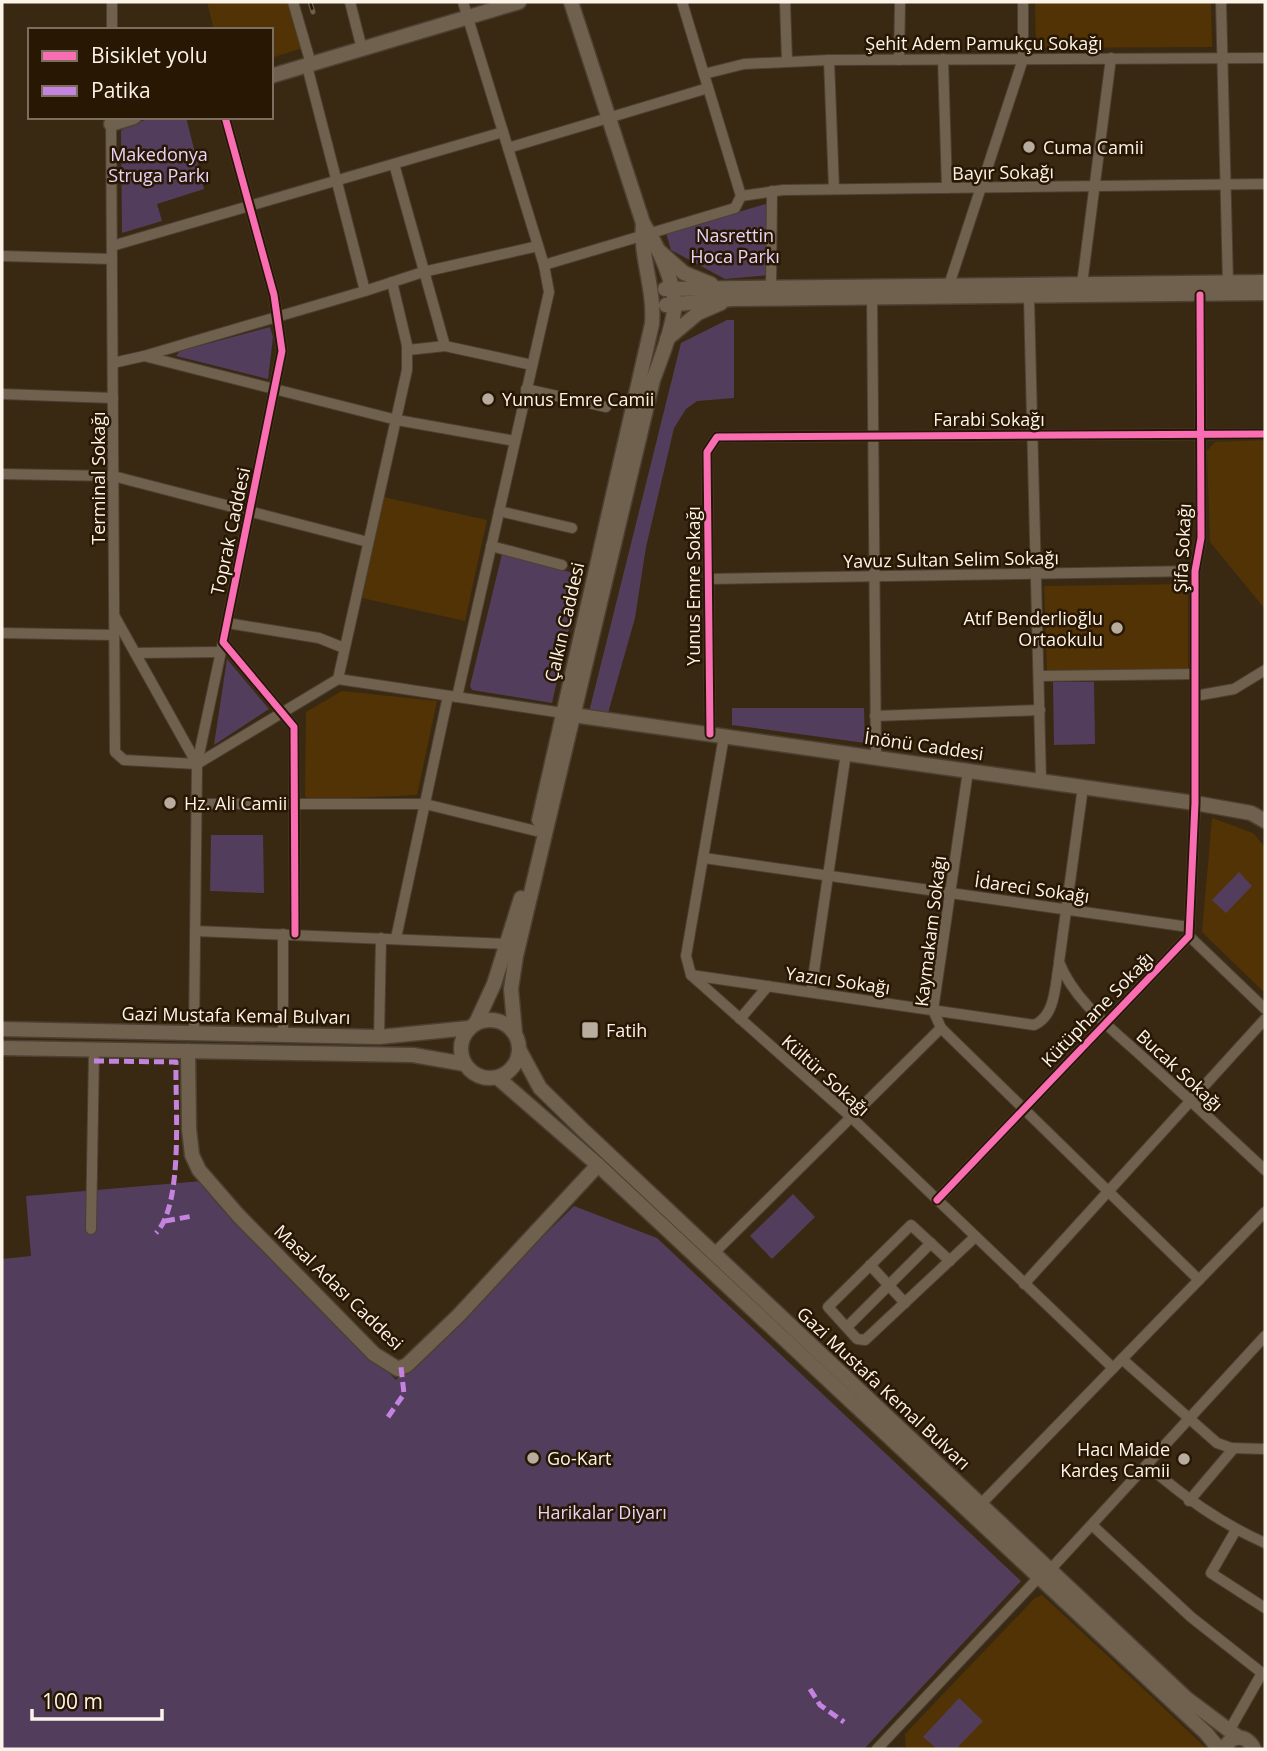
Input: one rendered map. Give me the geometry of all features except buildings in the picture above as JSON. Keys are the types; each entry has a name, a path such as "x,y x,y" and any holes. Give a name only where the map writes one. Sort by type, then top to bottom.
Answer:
{"main road":[{"path":"273,75 519,2"},
{"name":"Çalkın Caddesi","path":"515,1032 511,989 516,956 654,306 645,231 606,119 571,2"},
{"name":"Çalkın Caddesi","path":"472,1026 508,944 653,380 667,339 674,304 671,288 657,249 645,231"},
{"name":"Çalkın Caddesi","path":"657,249 684,272 716,286"},
{"path":"652,289 716,286 1265,282"},
{"path":"654,306 732,299 1028,298 1265,293"},
{"path":"667,339 698,313 732,299"},
{"name":"İnönü Caddesi","path":"568,714 1195,803 1263,816"},
{"path":"492,1019 501,1021 515,1032 520,1051 513,1068 498,1078 480,1077 465,1064 461,1045 472,1026 492,1019"},
{"name":"Gazi Mustafa Kemal Bulvarı","path":"2,1029 379,1037 472,1026"},
{"name":"Gazi Mustafa Kemal Bulvarı","path":"2,1048 412,1055 465,1064"},
{"name":"Masal Adası Caddesi","path":"188,1051 192,1155 200,1170 244,1221 374,1354 398,1369 407,1365 459,1315 598,1165"},
{"name":"Gazi Mustafa Kemal Bulvarı","path":"520,1051 540,1088 980,1505 1044,1574 1221,1749"},
{"name":"Gazi Mustafa Kemal Bulvarı","path":"498,1078 598,1165 1044,1574 1186,1698 1242,1739"},
{"path":"1221,1749 1230,1740 1265,1740"}],"street":[{"path":"112,2 112,28"},
{"path":"293,2 365,290"},
{"path":"349,2 362,49"},
{"path":"396,939 425,804 491,546 548,297 544,265 463,2"},
{"path":"682,2 741,200"},
{"path":"786,2 787,61"},
{"path":"899,60 900,2"},
{"path":"949,285 1023,59 1023,2"},
{"path":"1221,2 1228,283"},
{"path":"1082,284 1111,58"},
{"name":"Şehit Adem Pamukçu Sokağı","path":"704,74 744,64 787,61 1265,58"},
{"path":"943,59 947,188"},
{"path":"829,60 834,189"},
{"path":"508,148 708,88"},
{"name":"Toprak Caddesi","path":"194,1033 197,764 276,391 282,351 279,317 226,119"},
{"name":"Terminal Sokağı","path":"111,121 115,752 118,758 197,764"},
{"path":"112,246 503,132"},
{"path":"394,164 445,346"},
{"name":"Bayır Sokağı","path":"544,265 645,231 736,208 741,200 772,191 1265,184"},
{"path":"771,286 772,191"},
{"path":"113,363 279,317 423,272 538,246"},
{"path":"2,256 112,259"},
{"path":"338,679 397,420 408,351 392,282"},
{"name":"Şifa Sokağı","path":"1195,803 1195,571 1201,538 1200,295"},
{"path":"872,297 876,758"},
{"path":"1028,298 1041,781"},
{"path":"408,351 445,346 532,365"},
{"path":"144,356 397,420 514,441"},
{"path":"526,389 606,407"},
{"path":"2,394 113,398"},
{"name":"Farabi Sokağı","path":"714,439 725,435 1265,434"},
{"name":"Yunus Emre Sokağı","path":"714,439 708,452 708,579 717,735"},
{"path":"2,474 113,476 368,542"},
{"path":"499,511 572,528"},
{"path":"491,546 562,565"},
{"name":"Yavuz Sultan Selim Sokağı","path":"708,579 1195,571"},
{"path":"114,615 197,764 338,679 568,714"},
{"path":"227,624 319,638 344,648"},
{"path":"2,633 114,635"},
{"path":"135,653 222,647 284,711 296,735 295,934"},
{"path":"1195,696 1234,689 1265,670"},
{"path":"1039,676 1195,674"},
{"path":"875,716 1040,710"},
{"path":"691,975 686,959 704,858 717,735"},
{"path":"811,992 846,753"},
{"name":"Kaymakam Sokağı","path":"968,771 933,1010 941,1028 1199,1280"},
{"path":"1059,962 1083,787"},
{"path":"1195,803 1189,931 1265,1009"},
{"path":"196,804 425,804 536,831"},
{"name":"İdareci Sokağı","path":"704,858 1066,909 1189,931"},
{"path":"195,931 508,944"},
{"name":"Kütüphane Sokağı","path":"937,1200 1106,1023 1189,931"},
{"path":"283,1035 284,933"},
{"path":"379,1037 381,938"},
{"name":"Yazıcı Sokağı","path":"691,975 1036,1024 1050,1009 1059,962"},
{"name":"Bucak Sokağı","path":"1059,962 1072,986 1106,1023 1265,1170"},
{"name":"Kültür Sokağı","path":"691,975 851,1117 1114,1368"},
{"path":"740,1019 768,986"},
{"path":"1024,1284 1265,1019"},
{"path":"713,1254 941,1028"},
{"path":"90,1229 94,1050"},
{"path":"980,1505 1265,1212"},
{"path":"950,1261 911,1224 828,1307 857,1339 865,1340 950,1261 975,1237"},
{"path":"847,1327 931,1243"},
{"path":"870,1265 905,1303"},
{"path":"881,1748 1264,1339"},
{"path":"1122,1359 1188,1421 1217,1443 1234,1448 1265,1449"},
{"path":"1189,1501 1234,1448"},
{"path":"1147,1465 1189,1501 1236,1530 1265,1543"},
{"path":"1092,1525 1191,1617 1263,1668 1242,1739"},
{"path":"1236,1530 1210,1573 1265,1608"}],"shaded area":[{"path":"207,2 290,2 303,48 273,57 273,28 214,28"},
{"path":"1035,2 1211,2 1212,47 1036,48"},
{"path":"1265,440 1265,609 1210,542 1207,451 1215,442"},
{"path":"383,497 487,520 465,621 362,598"},
{"name":"Atıf Benderlioğlu Ortaokulu","path":"1188,584 1188,670 1047,671 1044,586"},
{"path":"342,691 437,701 417,795 308,800 305,796 306,712"},
{"path":"1212,818 1253,833 1265,847 1265,993 1202,932"},
{"path":"1042,1595 1207,1749 906,1749 905,1734 1035,1598"}],"green space":[{"name":"Makedonya Struga Parkı","path":"148,119 186,119 204,189 157,204 162,221 122,233 121,131 128,125"},
{"name":"Nasrettin Hoca Parkı","path":"769,203 769,275 725,279 671,250 666,233"},
{"path":"727,320 734,320 734,398 697,401 686,409 674,428 646,547 635,618 608,713 589,712 681,343"},
{"path":"270,327 273,337 268,379 176,356 180,351"},
{"path":"502,554 581,575 552,703 472,690 470,686"},
{"path":"227,659 269,709 214,745"},
{"path":"1053,682 1094,682 1095,744 1054,745"},
{"path":"732,708 864,708 865,743 732,725"},
{"path":"211,835 263,835 264,893 210,891"},
{"path":"1239,872 1252,886 1226,913 1212,900"},
{"name":"Harikalar Diyarı","path":"202,1181 396,1380 574,1206 657,1238 1021,1581 864,1749 2,1749 2,1259 31,1256 26,1196"},
{"path":"793,1194 815,1217 772,1259 750,1236"},
{"path":"959,1698 983,1721 956,1749 937,1749 923,1737"}],"railway":[{"path":"310,2 313,12"}],"marked path":[{"path":"94,1061 176,1062 177,1127 174,1177 165,1219 156,1233"},
{"path":"165,1221 193,1216"},
{"path":"388,1417 404,1394 401,1367"},
{"path":"810,1689 820,1705 844,1722"}],"cycle path":[{"path":"226,119 274,295 282,351 223,642 294,727 295,934"},
{"path":"937,1200 1189,936 1195,803 1195,571 1201,538 1200,295"},
{"path":"710,734 707,452 717,437 1265,434"}],"place":[{"name":"Cuma Camii","path":"1029,147"},
{"name":"Yunus Emre Camii","path":"488,399"},
{"name":"Atıf Benderlioğlu Ortaokulu","path":"1117,628"},
{"name":"Hz. Ali Camii","path":"170,803"},
{"name":"Fatih","path":"590,1030"},
{"name":"Go-Kart","path":"533,1458"},
{"name":"Hacı Maide Kardeş Camii","path":"1184,1459"}]}
